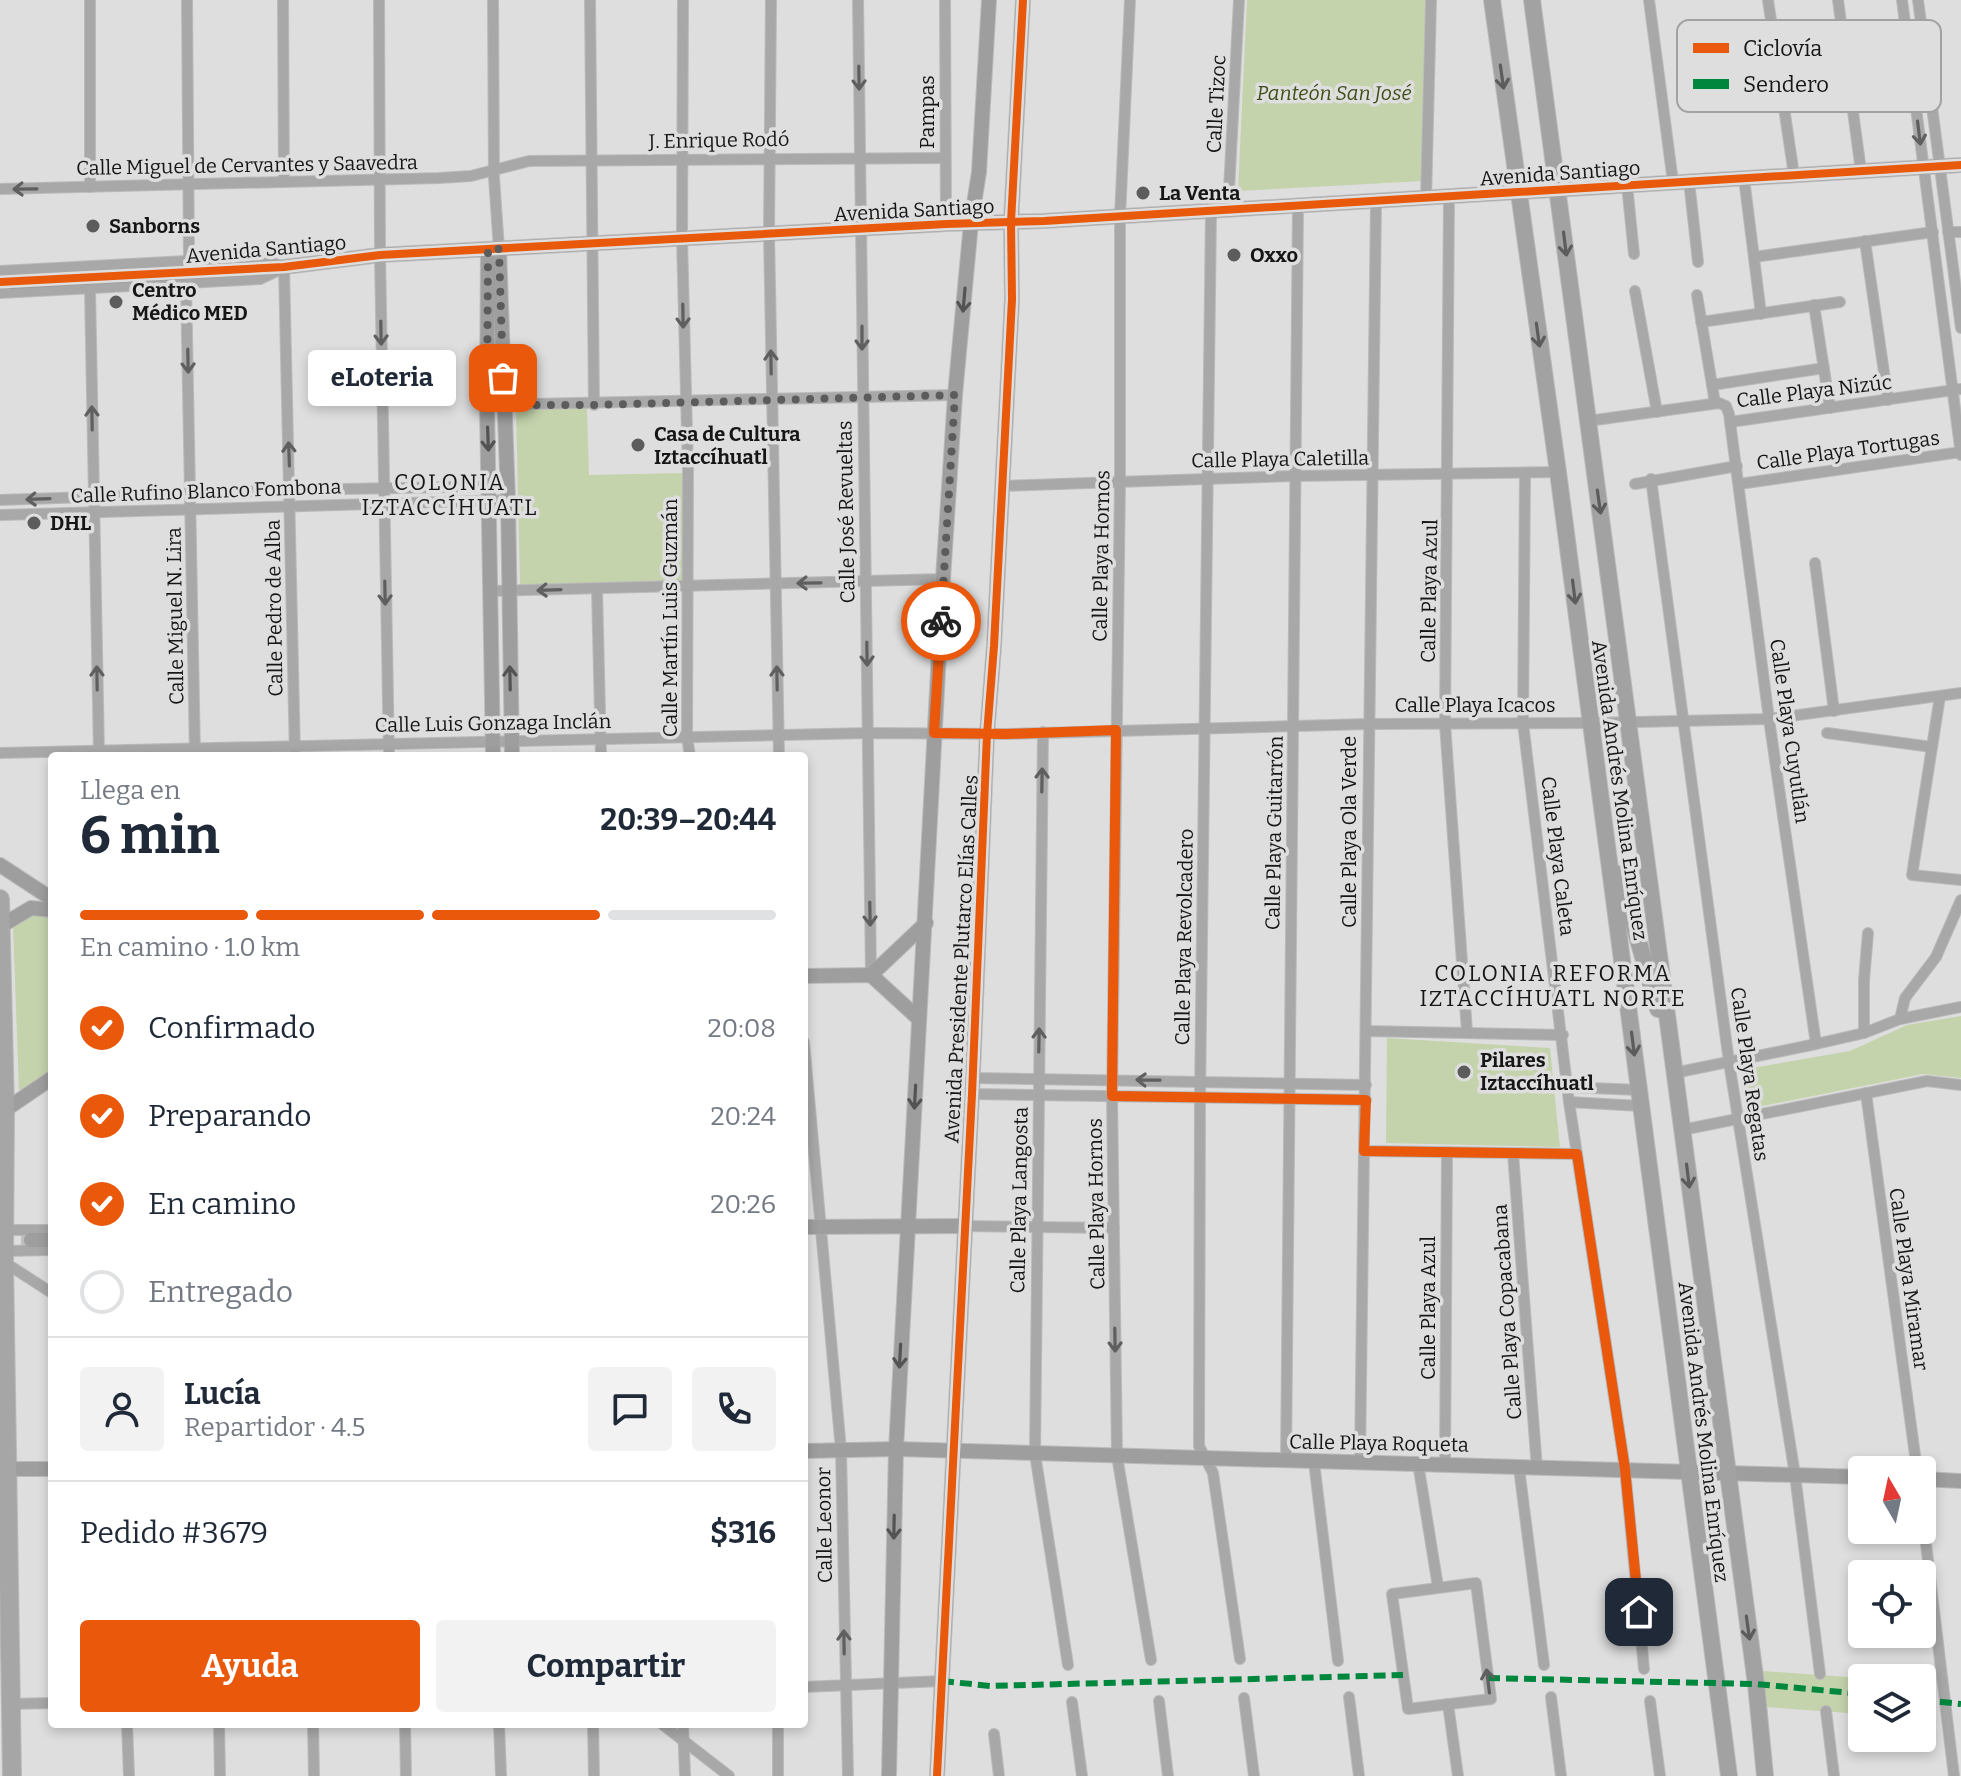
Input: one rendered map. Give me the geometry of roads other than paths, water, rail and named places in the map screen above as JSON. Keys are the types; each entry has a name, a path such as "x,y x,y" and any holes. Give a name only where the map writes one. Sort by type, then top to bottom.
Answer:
{"highway":[{"path":"0,899 12,1776"}],"main road":[{"name":"Avenida Andrés Molina Enríquez","path":"1492,0 1558,472 1729,1776"},
{"name":"Avenida Andrés Molina Enríquez","path":"1532,0 1765,1776"},
{"path":"1604,818 1674,1068"}],"street":[{"path":"90,0 90,187"},
{"path":"187,0 189,261"},
{"path":"283,0 284,182"},
{"path":"379,0 383,504 389,752"},
{"path":"493,0 493,249 487,405 493,749"},
{"path":"590,0 594,405"},
{"name":"Calle Martín Luis Guzmán","path":"683,0 682,238 688,472 689,752"},
{"path":"771,0 769,234 779,752"},
{"name":"Calle José Revueltas","path":"858,0 871,975"},
{"name":"Pampas","path":"945,0 946,224"},
{"name":"Avenida Presidente Plutarco Elías Calles","path":"889,1776 896,1449 934,733 955,395 971,223 979,172 989,0"},
{"name":"Avenida Presidente Plutarco Elías Calles","path":"937,1776 987,734 1012,299 1011,222 1023,0"},
{"name":"Calle Playa Hornos","path":"1130,0 1120,217 1120,481 1112,1096 1117,1456 1151,1660"},
{"name":"Calle Tizoc","path":"1228,209 1239,0"},
{"path":"1426,199 1431,0"},
{"path":"1649,0 1673,182"},
{"path":"1768,0 1771,20"},
{"path":"1838,0 1841,20"},
{"path":"1902,0 1905,20"},
{"path":"1918,0 1921,20"},
{"path":"1785,112 1794,175"},
{"path":"1853,112 1861,171"},
{"path":"1916,112 1956,390 1961,454"},
{"path":"1932,112 1961,328"},
{"name":"J. Enrique Rodó","path":"494,170 529,161 590,159 945,158"},
{"name":"Avenida Santiago","path":"12,282 284,267 380,255 1120,217 1961,165"},
{"name":"Calle Miguel de Cervantes y Saavedra","path":"0,189 379,180 471,176 494,170"},
{"path":"1744,178 1761,314"},
{"path":"1689,181 1698,262"},
{"path":"1627,185 1634,254"},
{"name":"Calle Playa Azul","path":"1449,197 1445,724 1467,1032"},
{"name":"Calle Playa Ola Verde","path":"1360,1462 1376,202"},
{"name":"Calle Playa Guitarrón","path":"1286,1461 1298,206"},
{"name":"Calle Playa Revolcadero","path":"1211,211 1200,1081 1199,1446 1213,1473 1240,1659"},
{"path":"1754,257 1933,232"},
{"path":"1948,232 1961,232"},
{"path":"1865,241 1888,400"},
{"path":"493,249 508,493 512,749"},
{"name":"Avenida Santiago","path":"0,271 260,257 284,267"},
{"name":"Avenida Santiago","path":"0,293 260,279 284,267"},
{"name":"Calle Pedro de Alba","path":"284,267 295,750"},
{"name":"Calle Miguel N. Lira","path":"186,283 195,752"},
{"path":"90,289 99,752"},
{"path":"1635,291 1657,412"},
{"path":"1697,295 1715,403"},
{"path":"1701,322 1840,302"},
{"path":"1814,305 1830,408"},
{"path":"1712,385 1824,368"},
{"name":"Calle Playa Nizúc","path":"1588,421 1715,403 1726,406 1730,422 1956,390"},
{"path":"487,405 955,395"},
{"name":"Calle Playa Cuyutlán","path":"1730,422 1816,1044"},
{"name":"Calle Playa Tortugas","path":"1739,484 1961,454"},
{"path":"1635,484 1737,466"},
{"name":"Calle Playa Caletilla","path":"1002,486 1207,478 1558,472"},
{"name":"Calle Playa Caleta","path":"1525,474 1523,723 1569,1102 1625,1469 1644,1669"},
{"name":"Calle Playa Regatas","path":"1651,479 1729,1062 1795,1475 1820,1674"},
{"name":"Calle Rufino Blanco Fombona","path":"0,500 290,490 489,494"},
{"name":"Calle Rufino Blanco Fombona","path":"0,515 383,504 508,493"},
{"path":"1815,563 1834,711"},
{"path":"490,591 943,579"},
{"path":"597,589 600,752"},
{"name":"Calle Playa Icacos","path":"987,734 1368,724 1769,719 1961,693"},
{"path":"1940,696 1912,875 1961,880"},
{"name":"Calle Playa Langosta","path":"1043,732 1035,1454 1068,1665"},
{"path":"1827,733 1932,747"},
{"name":"Calle Luis Gonzaga Inclán","path":"99,752 295,750 389,743 512,749 599,740 687,737 987,734"},
{"name":"Calle Luis Gonzaga Inclán","path":"0,753 48,753"},
{"path":"0,865 48,896"},
{"path":"1900,1019 1905,998 1936,957 1961,900"},
{"path":"1,926 31,908 48,910"},
{"path":"808,976 871,975 926,923"},
{"path":"1864,1033 1868,933"},
{"path":"871,975 919,1019"},
{"path":"1674,1068 1729,1062 1816,1044 1864,1033 1900,1019 1961,1007"},
{"path":"1366,1031 1563,1035"},
{"path":"972,1078 1366,1085"},
{"path":"5,1110 48,1081"},
{"path":"1682,1130 1927,1081 1961,1085"},
{"path":"1567,1087 1640,1098"},
{"name":"Calle Leonor","path":"808,1088 841,1450 848,1776"},
{"name":"Calle Playa Miramar","path":"1866,1093 1915,1456"},
{"path":"972,1094 1366,1100"},
{"path":"1569,1102 1640,1098"},
{"path":"1364,1151 1577,1154"},
{"name":"Calle Playa Azul","path":"1445,1464 1447,1152"},
{"name":"Calle Playa Copacabana","path":"1513,1153 1537,1469"},
{"path":"808,1227 1114,1228"},
{"path":"4,1230 48,1230"},
{"path":"31,1240 48,1240"},
{"path":"4,1257 48,1251"},
{"path":"4,1257 48,1290"},
{"name":"Calle Playa Roqueta","path":"808,1451 896,1449 1848,1477"},
{"path":"1314,1462 1338,1661"},
{"path":"1418,1463 1438,1587"},
{"path":"1519,1468 1544,1665"},
{"path":"7,1469 48,1469"},
{"path":"1936,1480 1961,1481"},
{"path":"1926,1544 1954,1776"},
{"path":"1476,1583 1491,1699 1408,1709 1392,1594 1438,1587 1476,1583"},
{"path":"808,1687 942,1681"},
{"path":"1349,1697 1359,1776"},
{"path":"1551,1697 1561,1776"},
{"path":"1244,1698 1254,1776"},
{"path":"1159,1701 1168,1776"},
{"path":"1650,1701 1660,1776"},
{"path":"1072,1702 1082,1776"},
{"path":"11,1704 48,1703"},
{"path":"1448,1704 1458,1776"},
{"path":"1826,1711 1834,1776"},
{"path":"127,1728 129,1776"},
{"path":"219,1728 220,1776"},
{"path":"313,1728 314,1776"},
{"path":"405,1728 406,1776"},
{"path":"499,1728 501,1776"},
{"path":"593,1728 594,1776"},
{"path":"668,1728 729,1776"},
{"path":"683,1728 685,1776"},
{"path":"778,1728 778,1776"},
{"path":"994,1734 999,1776"}],"tunnel":[{"path":"0,1240 31,1240"}],"place":[{"name":"La Venta","path":"1143,193"},
{"name":"Sanborns","path":"93,226"},
{"name":"Oxxo","path":"1234,255"},
{"name":"Centro Médico MED","path":"116,302"},
{"name":"eLoteria","path":"503,378"},
{"name":"Casa de Cultura Iztaccíhuatl","path":"638,445"},
{"name":"DHL","path":"34,523"},
{"name":"Pilares Iztaccíhuatl","path":"1464,1072"}],"district":[{"name":"COLONIA IZTACCÍHUATL","path":"450,494"},
{"name":"COLONIA REFORMA IZTACCÍHUATL NORTE","path":"1553,986"}],"park label":[{"name":"Panteón San José","path":"1334,93"}]}
